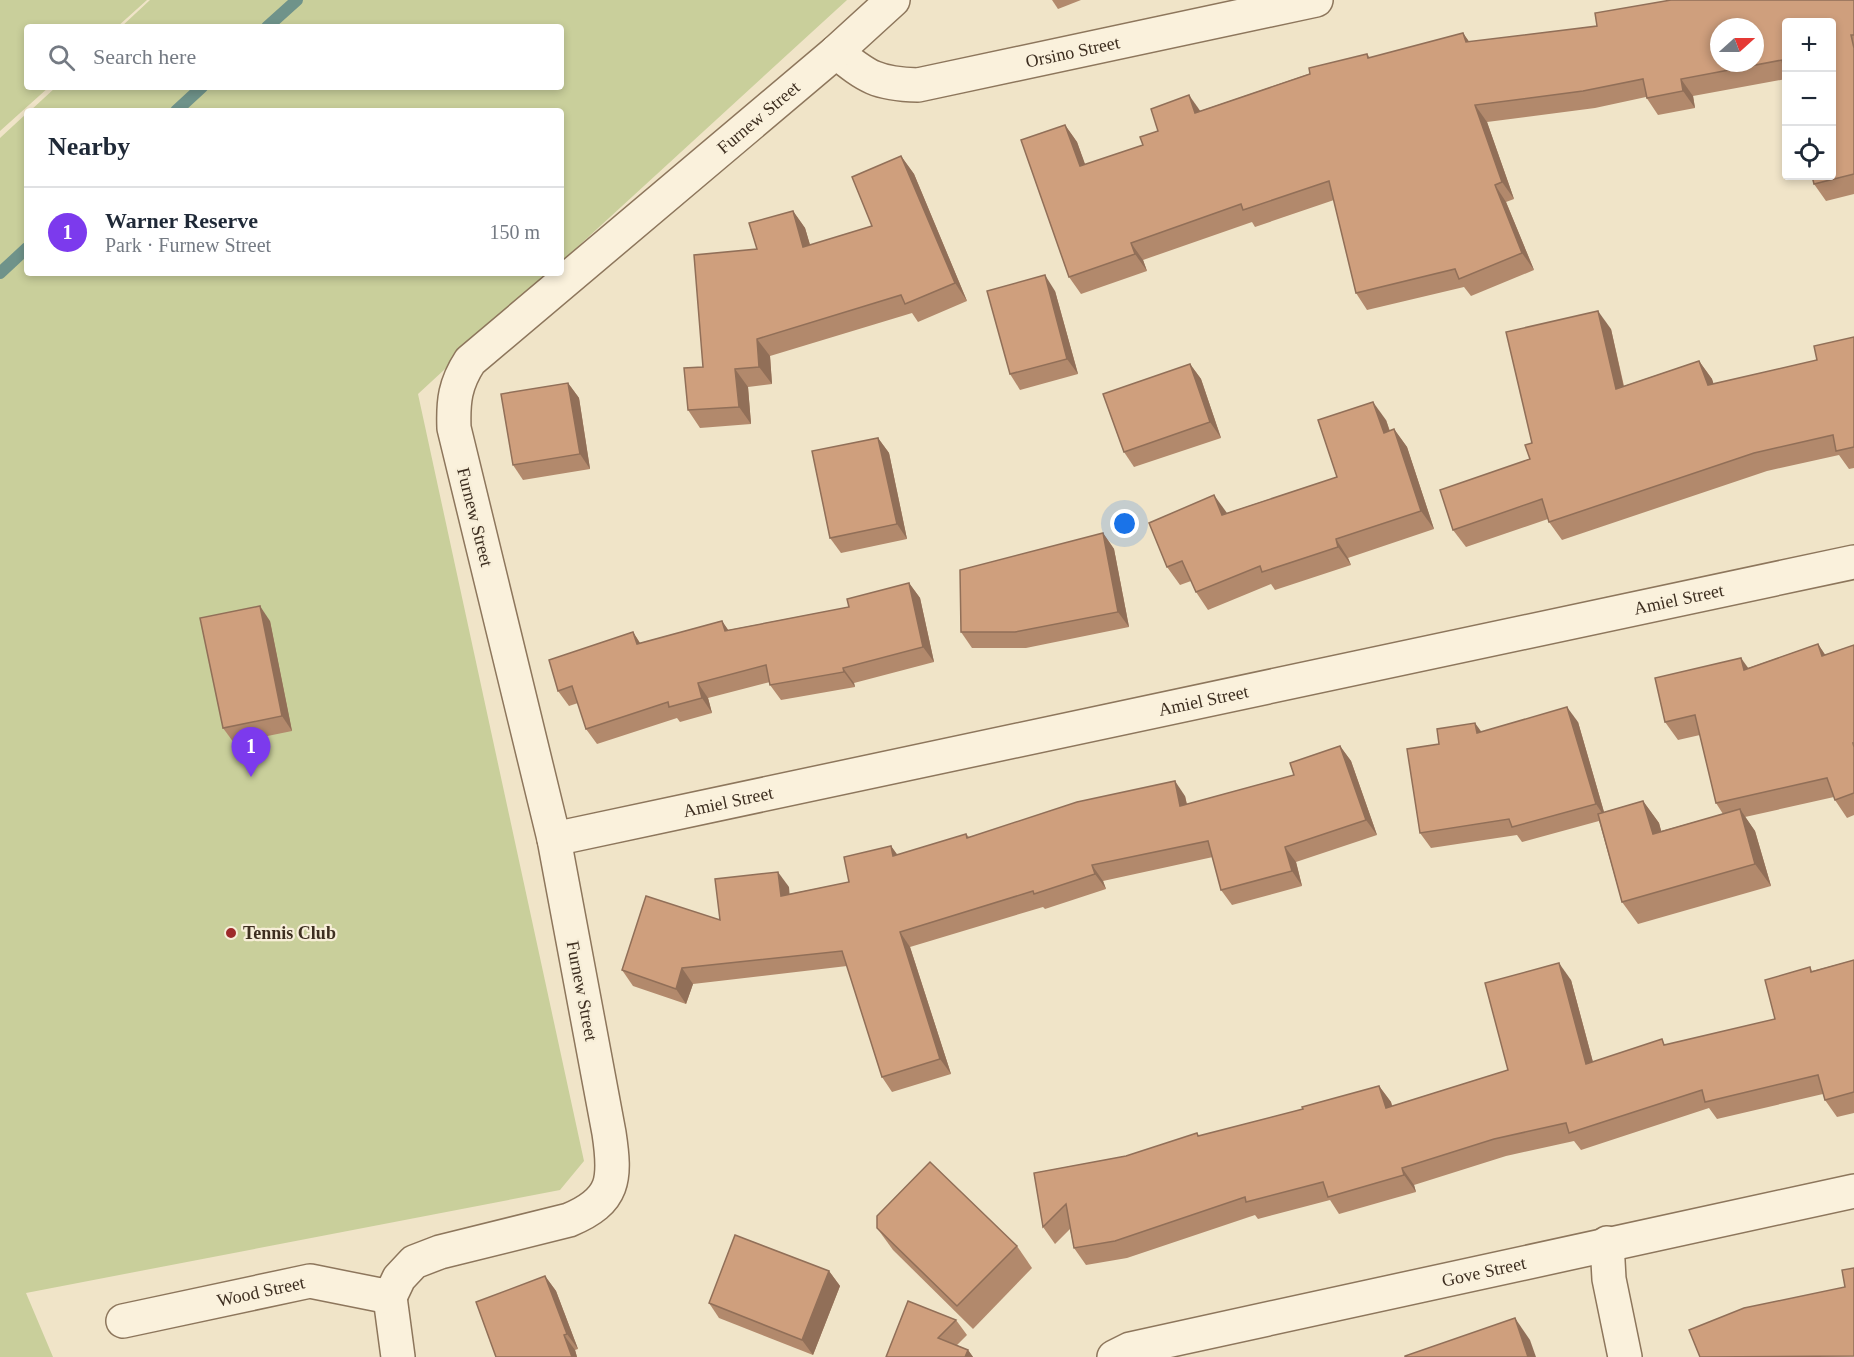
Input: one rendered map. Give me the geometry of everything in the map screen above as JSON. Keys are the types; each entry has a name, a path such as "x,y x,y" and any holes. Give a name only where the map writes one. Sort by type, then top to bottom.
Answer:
{"street":[{"name":"Furnew Street","path":"390,1297 399,1278 414,1262 440,1252 569,1220 588,1212 601,1201 610,1184 614,1162 554,839 453,428 453,409 460,377 470,361 836,52 893,0"},
{"name":"Orsino Street","path":"836,52 865,75 893,84 918,85 1316,0"},
{"name":"Amiel Street","path":"554,839 1854,562"},
{"name":"Gove Street","path":"1114,1357 1130,1349 1854,1191"},
{"path":"1607,1244 1609,1279 1625,1357"},
{"name":"Wood Street","path":"123,1321 310,1281 390,1297"},
{"path":"390,1297 398,1357"}],"green space":[{"path":"0,0 147,0 120,24 24,24 24,90 46,90 0,131"},
{"path":"150,0 847,0 564,259 564,108 33,108 53,90 564,90 564,24 124,24"},
{"path":"24,116 24,276 546,276 418,394 584,1161 560,1190 26,1293 53,1357 0,1357 0,138"}],"building":[{"path":"1671,0 1854,0 1854,35 1851,35 1854,48 1854,174 1836,178 1836,18 1782,18 1782,60 1764,63 1764,18 1710,18 1710,72 1718,72 1681,79 1683,91 1647,98 1643,79 1583,91 1475,105 1502,182 1495,185 1522,253 1459,279 1455,269 1356,293 1329,181 1243,210 1241,204 1131,243 1135,254 1069,277 1021,140 1065,125 1080,166 1143,145 1140,137 1158,131 1151,109 1189,95 1195,113 1310,74 1309,68 1367,54 1368,58 1463,33 1466,42 1597,26 1595,13"},
{"path":"901,156 955,283 905,304 901,295 757,339 759,367 735,369 739,407 688,410 684,368 703,367 694,255 757,249 749,223 793,211 803,247 872,226 852,177"},
{"path":"1813,180 1830,180 1814,184"},
{"path":"1045,275 1067,359 1010,374 987,291"},
{"path":"1598,311 1616,389 1699,361 1708,385 1817,360 1814,346 1854,337 1854,447 1836,451 1833,435 1754,453 1549,522 1542,499 1453,530 1440,490 1530,459 1525,445 1532,443 1506,332"},
{"path":"1190,364 1210,422 1124,452 1103,394"},
{"path":"568,383 580,454 513,465 501,394"},
{"path":"1373,402 1384,433 1394,429 1421,511 1336,539 1338,547 1262,572 1260,566 1196,592 1182,561 1167,567 1149,523 1214,495 1222,515 1337,477 1318,420"},
{"path":"878,438 897,524 830,538 812,451"},
{"path":"1103,533 1118,612 1015,632 961,632 960,570"},
{"path":"909,583 923,647 843,668 844,672 770,685 766,665 698,683 702,698 669,707 668,702 586,729 572,686 558,691 549,660 633,632 637,644 722,621 725,631 849,607 847,599"},
{"path":"260,606 282,716 223,728 200,618"},
{"path":"1818,644 1822,656 1854,645 1854,793 1835,800 1827,778 1716,803 1695,715 1665,722 1655,678 1741,658 1744,670"},
{"path":"1567,707 1596,804 1512,827 1509,819 1420,833 1407,749 1439,744 1437,729 1475,723 1477,733"},
{"path":"1340,746 1366,820 1285,847 1292,871 1221,890 1208,841 1092,865 1095,874 900,932 940,1059 882,1077 842,951 682,968 676,989 622,970 646,896 720,920 715,879 778,872 781,896 849,882 844,857 891,846 893,856 966,834 967,838 1077,802 1175,781 1180,806 1294,775 1290,763"},
{"path":"1643,801 1653,834 1740,809 1755,864 1622,902 1598,814"},
{"path":"1854,960 1854,1092 1825,1100 1818,1075 1705,1102 1702,1090 1569,1133 1566,1123 1494,1139 1402,1168 1404,1175 1328,1197 1323,1182 1246,1202 1245,1197 1115,1241 1074,1248 1066,1204 1043,1227 1034,1173 1126,1156 1197,1133 1198,1136 1303,1109 1302,1107 1379,1086 1386,1108 1508,1070 1485,983 1559,963 1586,1064 1662,1039 1664,1045 1775,1019 1765,980 1810,967 1811,972"},
{"path":"930,1162 1017,1246 957,1306 877,1228 877,1216"},
{"path":"735,1235 829,1271 802,1340 709,1303"},
{"path":"1854,1268 1854,1356 1700,1357 1689,1330 1744,1308 1845,1287 1842,1270"},
{"path":"545,1276 567,1334 564,1335 572,1357 496,1357 476,1302"},
{"path":"908,1301 956,1320 938,1338 968,1350 965,1357 886,1357"},
{"path":"1515,1318 1528,1357 1405,1357 1405,1356"}],"waterway":[{"path":"270,24 297,0"},
{"path":"179,108 199,90"},
{"path":"0,273 24,251"}],"place":[{"name":"Warner Reserve","path":"251,777"},
{"name":"Tennis Club","path":"231,933"}]}
